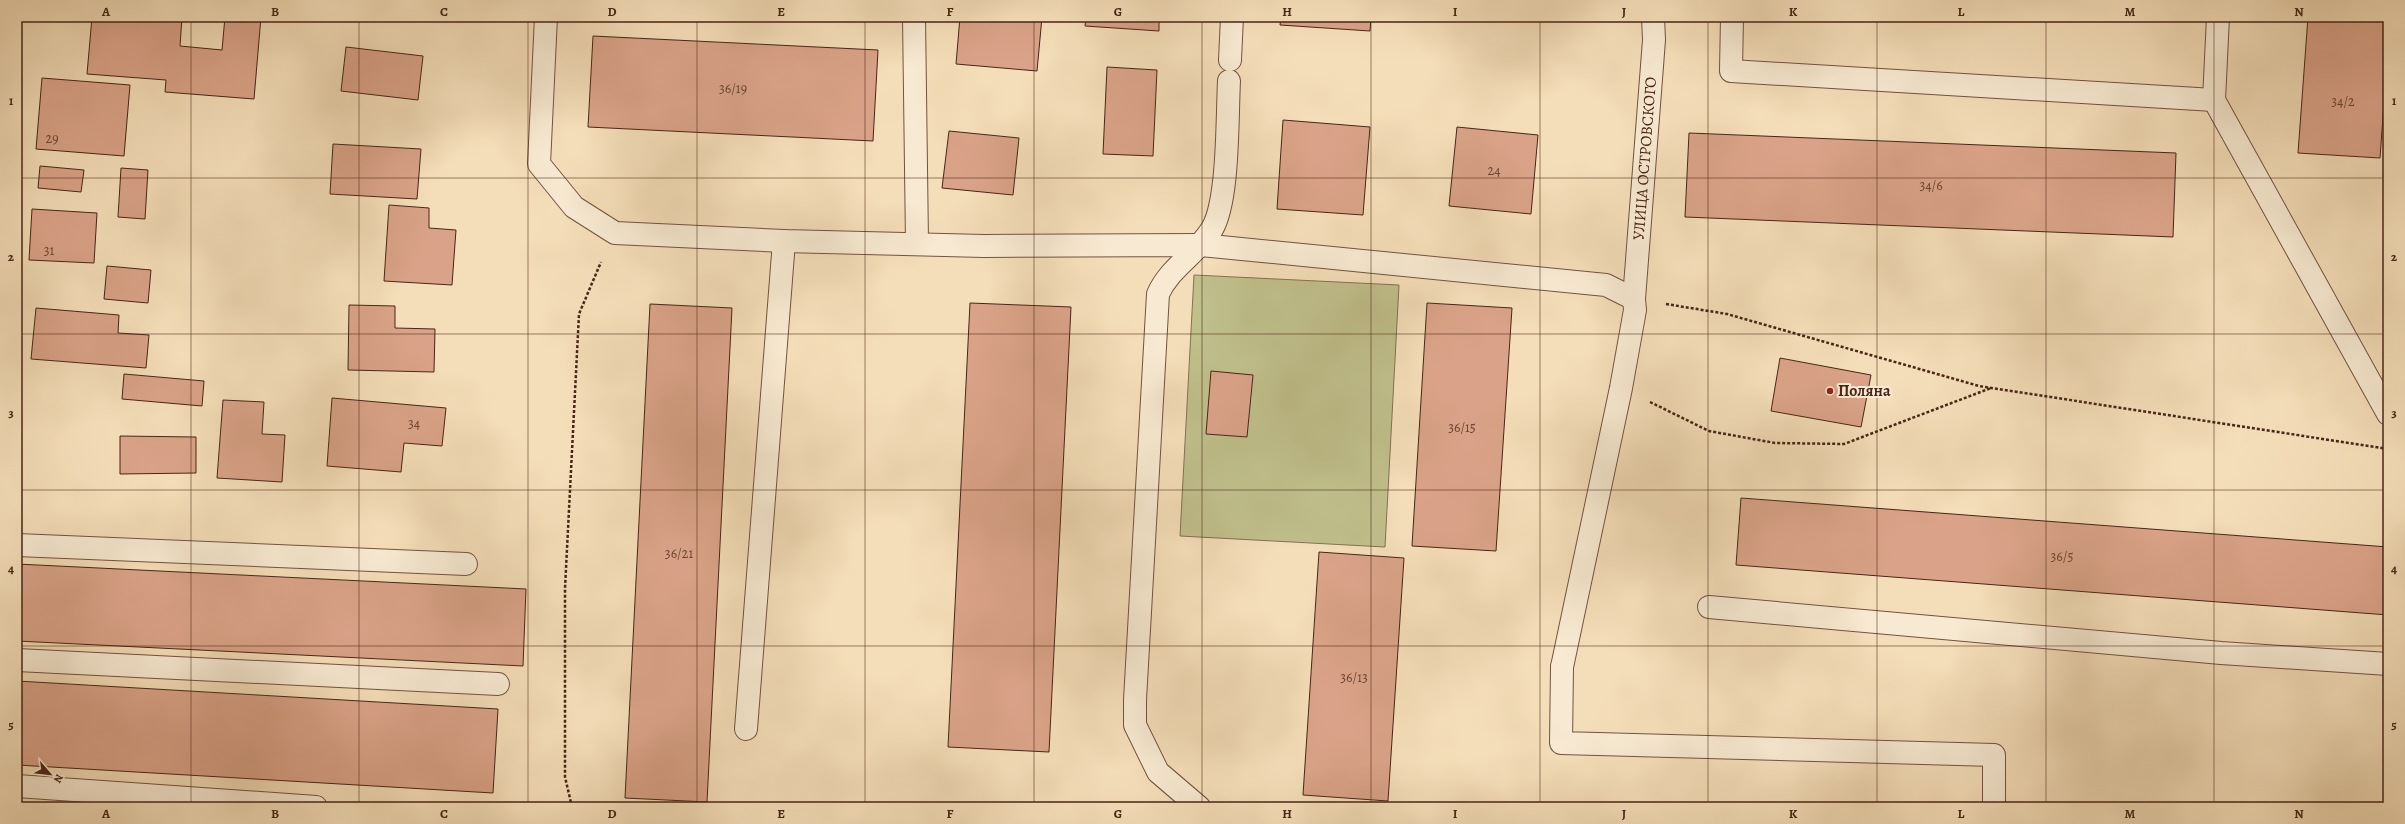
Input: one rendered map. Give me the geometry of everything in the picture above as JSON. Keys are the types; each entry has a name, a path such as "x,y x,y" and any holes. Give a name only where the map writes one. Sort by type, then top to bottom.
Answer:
{"street":[{"path":"546,17 539,164 574,207 615,233 784,241 917,243 984,246 1201,245 1606,284 1634,299"},
{"path":"914,17 917,243"},
{"path":"1230,60 1232,17"},
{"name":"УЛИЦА ОСТРОВСКОГО","path":"1653,17 1654,40 1634,299 1635,310 1621,388 1562,667 1561,743 1994,755 1994,807"},
{"path":"1732,17 1731,71 2214,100"},
{"path":"2218,17 2214,100 2388,414"},
{"path":"1199,807 1158,772 1135,725 1134,700 1158,294 1163,283 1174,268 1201,245 1213,228 1220,206 1229,82"},
{"path":"746,729 784,241"},
{"path":"17,545 466,564"},
{"path":"1709,607 2221,653 2388,664"},
{"path":"17,660 498,684"},
{"path":"17,786 316,807"}],"path":[{"path":"572,807 566,776 565,588 579,314 594,275 615,233"},
{"path":"1634,299 1727,314 1991,388 2388,449"},
{"path":"1621,388 1709,431 1775,443 1844,444 1991,388"}],"green space":[{"path":"1194,275 1399,285 1385,547 1180,536"}],"building":[{"path":"92,17 182,17 180,46 222,50 225,17 261,17 254,99 165,92 166,80 87,74"},
{"path":"960,17 1042,17 1037,71 956,64"},
{"path":"1086,17 1159,17 1159,31 1085,26"},
{"path":"1281,17 1371,17 1370,31 1280,25"},
{"path":"2308,17 2388,17 2388,48 2380,158 2298,153"},
{"path":"593,36 878,50 873,141 588,127"},
{"path":"346,47 423,56 418,100 341,91"},
{"path":"1107,67 1157,70 1153,156 1103,154"},
{"path":"42,78 130,85 124,156 36,149"},
{"path":"1283,120 1370,127 1363,215 1277,209"},
{"path":"1457,127 1538,135 1531,214 1449,206"},
{"path":"949,131 1019,138 1013,195 942,188"},
{"path":"1689,133 2176,153 2173,237 1685,217"},
{"path":"333,144 421,149 417,199 330,194"},
{"path":"40,166 84,170 81,192 38,188"},
{"path":"121,168 148,170 145,219 118,217"},
{"path":"389,205 429,208 429,228 456,230 452,285 384,281"},
{"path":"32,209 97,213 94,263 29,260"},
{"path":"107,266 151,270 148,303 104,299"},
{"path":"970,303 1071,307 1049,752 948,747"},
{"path":"1427,303 1512,308 1496,551 1412,546"},
{"path":"650,304 732,308 707,802 625,798"},
{"path":"349,305 395,306 395,328 435,329 434,372 348,370"},
{"path":"36,308 119,315 118,333 149,335 146,368 31,359"},
{"path":"1780,358 1871,375 1861,427 1771,411"},
{"path":"1211,371 1253,375 1247,437 1206,434"},
{"path":"124,374 204,381 202,406 122,399"},
{"path":"332,398 446,408 442,446 404,443 401,472 327,466"},
{"path":"223,400 264,402 262,434 285,435 282,482 217,478"},
{"path":"120,436 196,437 196,473 120,474"},
{"path":"1741,498 2388,547 2388,615 1736,565"},
{"path":"1319,552 1404,558 1388,801 1303,795"},
{"path":"17,564 526,589 523,666 17,641"},
{"path":"17,681 498,709 493,793 17,765"}],"place":[{"name":"Поляна","path":"1830,391"}]}
